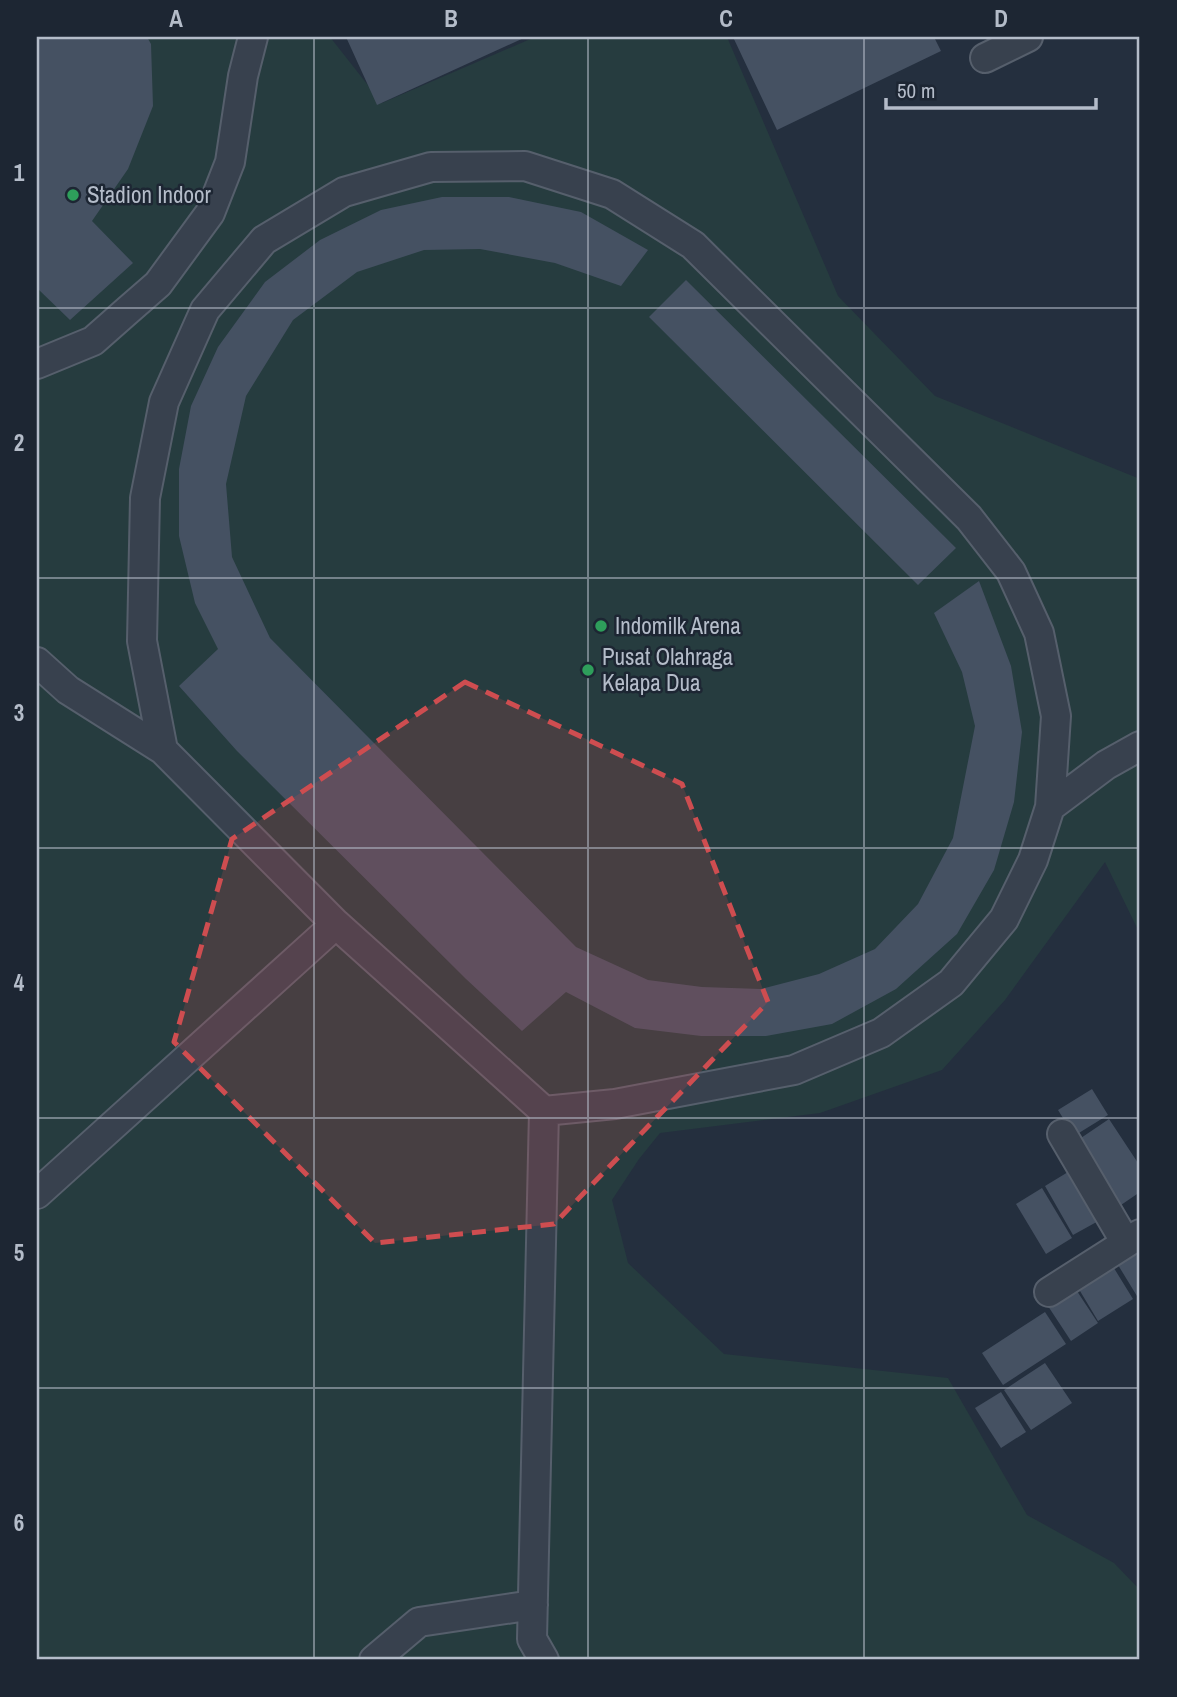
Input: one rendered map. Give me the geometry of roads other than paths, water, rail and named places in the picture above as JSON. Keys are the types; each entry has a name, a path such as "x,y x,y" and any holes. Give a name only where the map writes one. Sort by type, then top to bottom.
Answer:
{"street":[{"path":"37,364 93,341 138,302 158,284 210,213 230,162 243,76 253,37"},
{"path":"985,58 1028,37"},
{"path":"37,663 68,690 163,750 336,924 544,1111 615,1104 794,1070 881,1033 951,983 1004,919 1033,860 1050,807 1056,716 1039,632 1010,572 969,518 693,245 611,194 525,166 431,167 344,192 264,240 205,310 164,402 145,499 142,641 163,750"},
{"path":"1050,807 1106,765 1140,746"},
{"path":"37,1194 336,924"},
{"path":"544,1111 532,1639 544,1660"},
{"path":"1049,1292 1133,1239 1062,1134"},
{"path":"373,1660 419,1622 533,1605"}],"place":[{"name":"Stadion Indoor","path":"73,195"},
{"name":"Indomilk Arena","path":"601,626"},
{"name":"Pusat Olahraga Kelapa Dua","path":"588,670"}]}
